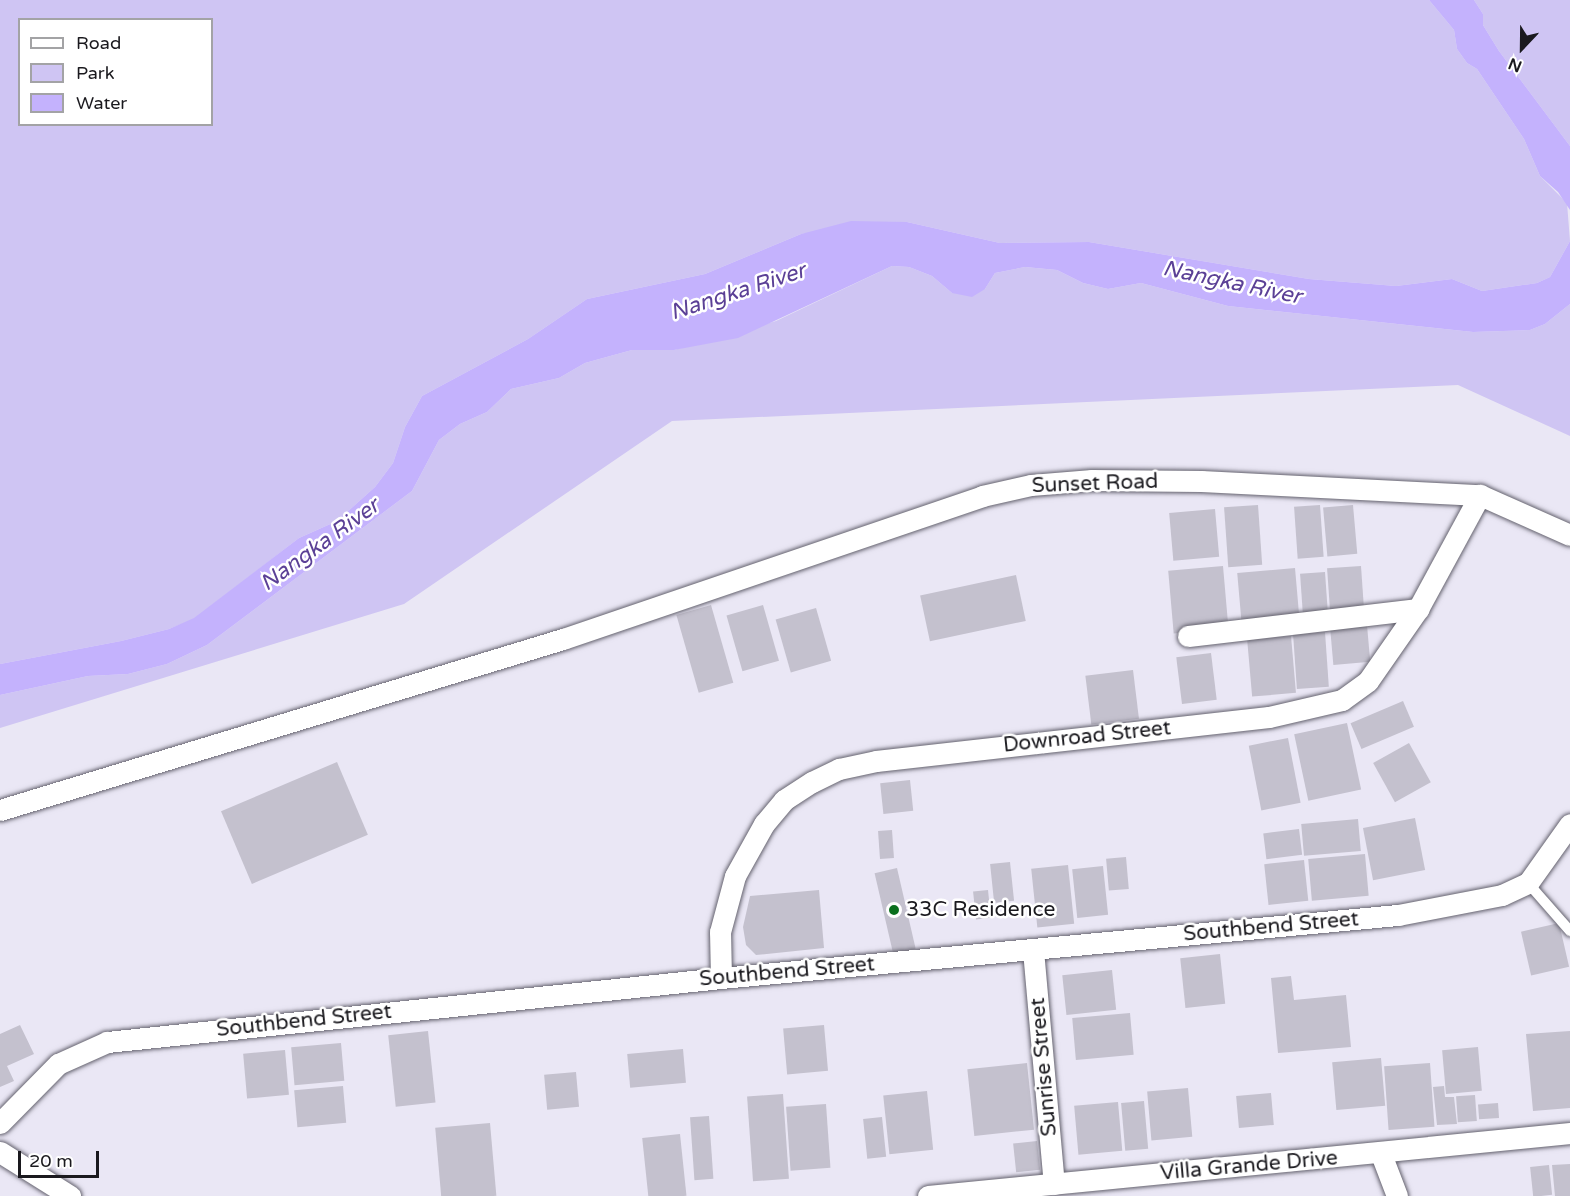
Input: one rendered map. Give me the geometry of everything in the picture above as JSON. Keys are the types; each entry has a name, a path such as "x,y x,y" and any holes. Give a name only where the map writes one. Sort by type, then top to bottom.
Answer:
{"street":[{"name":"Sunset Road","path":"0,810 563,639 982,496 1031,485 1092,480 1201,481 1480,495 1570,535"},
{"name":"Downroad Street","path":"721,978 720,932 735,876 764,824 784,800 812,782 839,769 876,761 1306,711 1342,700 1368,681 1418,609 1480,495"},
{"path":"1188,636 1418,609"},
{"path":"1528,883 1570,824"},
{"name":"Southbend Street","path":"0,1122 58,1064 107,1042 721,978 1398,915 1502,895 1528,883"},
{"name":"Sunrise Street","path":"1033,950 1054,1184"},
{"name":"Villa Grande Drive","path":"928,1196 1381,1154 1570,1133"},
{"path":"0,1152 70,1196"},
{"path":"1381,1154 1397,1196"}],"lane":[{"path":"1528,883 1570,931"}],"green space":[{"path":"0,0 1429,0 1454,30 1457,49 1467,63 1477,69 1524,139 1540,176 1567,203 1570,241 1550,277 1537,283 1482,291 1452,279 1396,286 1309,279 1089,242 1000,243 907,222 801,234 705,274 587,299 528,339 422,396 405,427 393,463 375,487 337,521 299,538 194,619 169,629 121,641 0,664"},
{"path":"1474,0 1570,0 1570,146 1499,51 1483,25 1483,14"},
{"path":"892,266 909,267 932,276 952,293 985,289 995,273 1025,267 1057,270 1083,283 1108,289 1141,283 1228,306 1473,332 1530,330 1545,324 1570,304 1570,436 1458,385 672,421 404,604 0,728 0,695 88,676 128,674 167,664 207,645 412,491 439,440 460,424 487,412 511,389 559,378 585,363 632,350 674,350 776,321"}],"water":[{"path":"1429,0 1474,0 1483,14 1483,25 1499,51 1570,146 1570,210 1558,192 1540,176 1524,139 1477,69 1467,63 1457,49 1454,30"},
{"name":"Nangka River","path":"851,221 907,222 1000,243 1089,242 1309,279 1396,286 1452,279 1482,291 1537,283 1550,277 1570,241 1570,304 1545,324 1530,330 1473,332 1228,306 1141,283 1108,289 1083,283 1057,270 1025,267 995,273 985,289 972,297 952,293 932,276 909,267 892,266 738,338 674,350 632,350 585,363 559,378 511,389 487,412 460,424 439,440 412,491 207,645 167,664 128,674 88,676 0,695 0,664 121,641 169,629 194,618 299,538 337,521 375,487 393,463 405,427 422,396 528,339 587,299 705,274 801,234"}],"building":[{"path":"1258,505 1262,565 1228,567 1224,507"},
{"path":"1320,505 1324,557 1298,559 1294,507"},
{"path":"1353,505 1357,554 1327,556 1323,508"},
{"path":"1215,509 1219,557 1173,561 1169,513"},
{"path":"1223,566 1228,629 1174,634 1168,571"},
{"path":"1361,566 1364,609 1330,611 1327,568"},
{"path":"1295,568 1299,618 1242,623 1237,573"},
{"path":"1325,572 1328,613 1303,615 1300,574"},
{"path":"1016,575 1026,621 930,641 920,595"},
{"path":"711,605 733,683 699,693 676,615"},
{"path":"763,605 779,661 742,671 726,615"},
{"path":"816,608 831,661 791,672 776,620"},
{"path":"1367,625 1370,662 1333,665 1330,628"},
{"path":"1325,632 1329,687 1297,689 1293,634"},
{"path":"1291,636 1296,693 1252,697 1247,640"},
{"path":"1211,653 1217,700 1182,704 1176,657"},
{"path":"1133,670 1139,719 1091,724 1085,676"},
{"path":"1403,701 1414,727 1361,749 1351,723"},
{"path":"1347,723 1361,790 1308,801 1294,734"},
{"path":"1288,738 1301,803 1261,810 1249,746"},
{"path":"1409,743 1431,782 1395,802 1373,763"},
{"path":"337,762 368,835 252,884 221,811"},
{"path":"910,780 913,811 883,814 880,783"},
{"path":"1415,818 1425,870 1373,880 1363,828"},
{"path":"1358,819 1361,851 1304,856 1301,824"},
{"path":"1299,829 1302,855 1266,859 1263,833"},
{"path":"892,830 894,858 880,859 878,831"},
{"path":"1365,854 1369,896 1312,901 1308,859"},
{"path":"1126,857 1129,889 1109,891 1106,859"},
{"path":"1304,860 1308,901 1269,905 1264,864"},
{"path":"1010,862 1014,901 994,903 990,864"},
{"path":"1068,865 1074,924 1037,928 1031,869"},
{"path":"1103,866 1108,915 1077,918 1072,869"},
{"name":"33C Residence","path":"897,868 916,949 893,954 875,873"},
{"path":"819,890 824,948 756,955 746,945 743,927 750,896"},
{"path":"988,890 991,918 976,919 973,892"},
{"path":"1559,923 1569,967 1531,976 1521,932"},
{"path":"1220,954 1225,1004 1185,1008 1180,958"},
{"path":"1112,970 1116,1010 1066,1015 1062,975"},
{"path":"1291,976 1294,1000 1346,995 1351,1047 1278,1053 1271,978"},
{"path":"1130,1013 1134,1055 1076,1060 1072,1018"},
{"path":"20,1025 34,1054 7,1066 14,1081 0,1087 0,1034"},
{"path":"824,1025 828,1071 787,1074 783,1029"},
{"path":"428,1031 436,1103 396,1107 388,1035"},
{"path":"1570,1031 1570,1108 1533,1111 1526,1034"},
{"path":"341,1043 344,1081 295,1085 291,1047"},
{"path":"1478,1047 1482,1091 1446,1094 1442,1050"},
{"path":"683,1049 686,1083 630,1088 627,1054"},
{"path":"285,1050 289,1095 247,1098 243,1054"},
{"path":"1381,1058 1385,1106 1336,1110 1332,1062"},
{"path":"1027,1063 1034,1130 974,1136 967,1069"},
{"path":"1430,1063 1434,1127 1389,1130 1384,1066"},
{"path":"576,1072 579,1107 547,1110 544,1075"},
{"path":"343,1086 346,1123 297,1127 294,1090"},
{"path":"1444,1086 1445,1097 1454,1097 1457,1124 1437,1125 1433,1087"},
{"path":"1188,1088 1192,1137 1151,1140 1147,1092"},
{"path":"927,1091 933,1150 889,1154 883,1096"},
{"path":"1271,1093 1274,1125 1239,1128 1236,1096"},
{"path":"783,1094 789,1179 753,1181 747,1097"},
{"path":"1475,1095 1477,1121 1458,1122 1456,1096"},
{"path":"1144,1101 1148,1149 1125,1151 1121,1103"},
{"path":"1118,1102 1122,1151 1078,1155 1074,1106"},
{"path":"1498,1103 1499,1118 1479,1119 1478,1104"},
{"path":"826,1104 830,1168 791,1171 786,1107"},
{"path":"709,1116 713,1179 694,1180 690,1117"},
{"path":"882,1117 886,1157 867,1159 863,1119"},
{"path":"490,1123 496,1196 441,1196 435,1128"},
{"path":"680,1134 686,1196 648,1196 642,1138"},
{"path":"1037,1141 1040,1170 1016,1172 1013,1144"},
{"path":"1570,1164 1570,1196 1555,1196 1552,1165"},
{"path":"1549,1165 1552,1195 1533,1196 1530,1167"}],"place":[{"name":"33C Residence","path":"894,910"}]}
